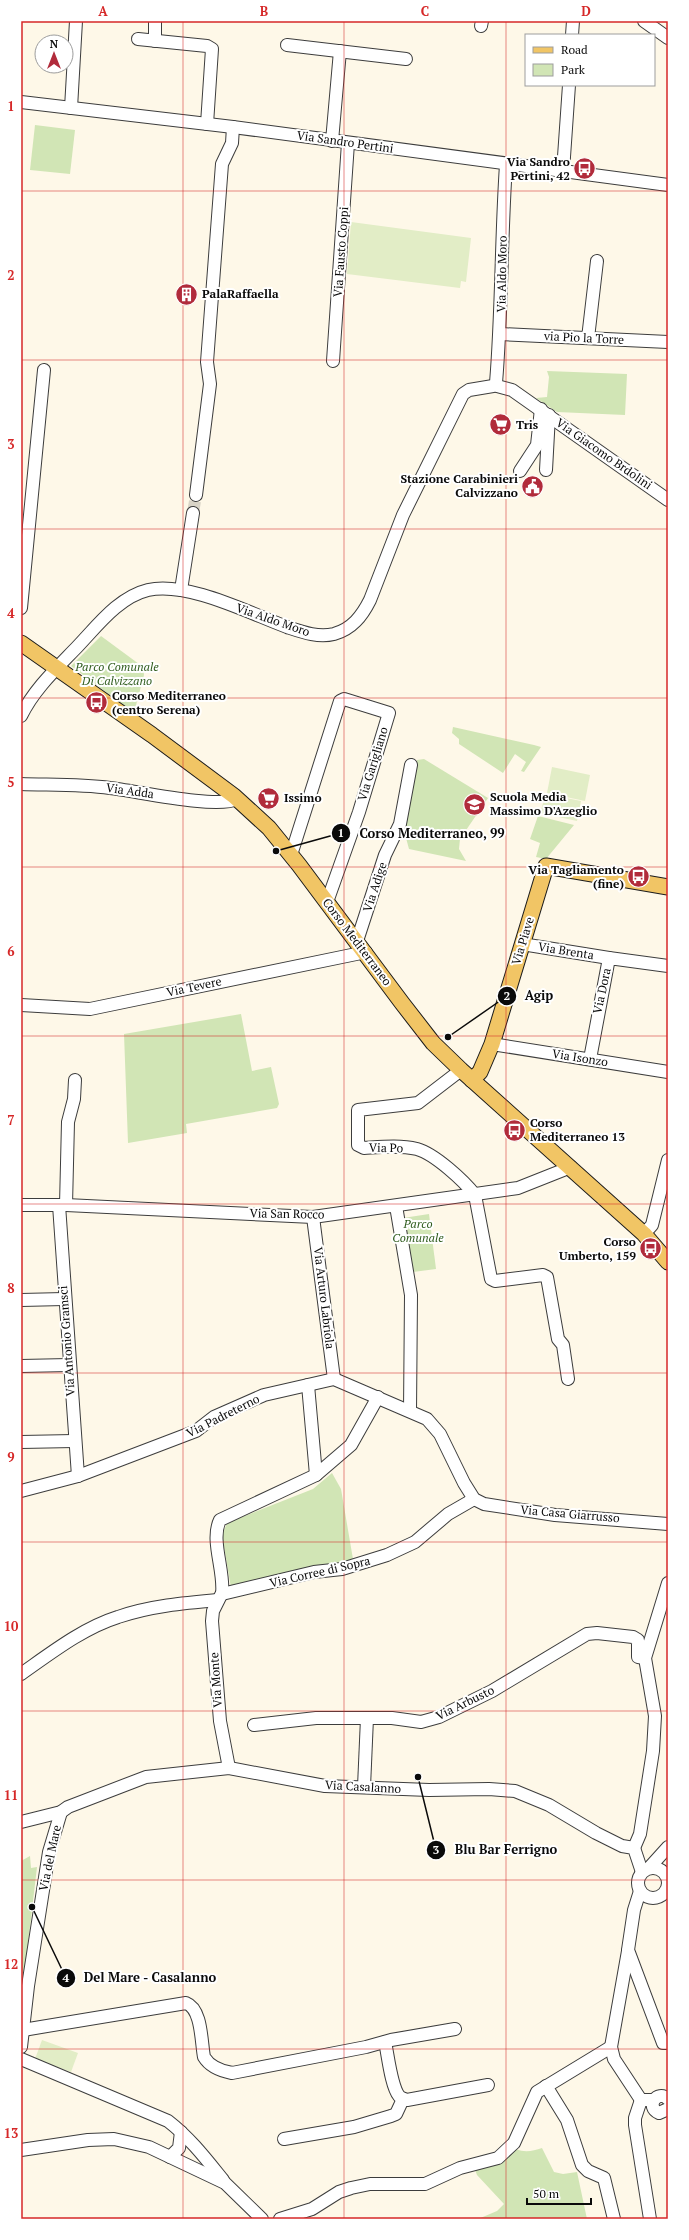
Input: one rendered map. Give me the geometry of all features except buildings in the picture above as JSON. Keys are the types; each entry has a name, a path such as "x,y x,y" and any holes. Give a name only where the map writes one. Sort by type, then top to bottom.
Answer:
{"main road":[{"name":"Corso Mediterraneo","path":"21,643 152,735 256,815 291,855 433,1043 644,1234 668,1262"},
{"name":"Via Piave","path":"467,1075 480,1072 492,1044 546,866 668,887"}],"street":[{"path":"71,108 76,21"},
{"path":"155,41 156,21"},
{"path":"572,34 573,21"},
{"path":"644,21 668,38"},
{"path":"138,39 165,43 207,46 212,49 208,124"},
{"path":"287,45 406,59"},
{"path":"332,141 340,51"},
{"path":"563,171 569,86"},
{"name":"Via Sandro Pertini","path":"21,102 233,127 506,165 668,185"},
{"path":"196,495 210,384 207,362 222,164 232,143 233,127"},
{"name":"Via Fausto Coppi","path":"333,361 348,143"},
{"name":"Via Aldo Moro","path":"21,716 28,703 56,668 102,621 126,600 147,591 163,588 181,590 206,597 307,634 333,634 355,624 364,612 370,600 403,515 463,394 469,390 495,385 500,334 503,215 506,165"},
{"path":"588,338 596,261"},
{"name":"via Pio la Torre","path":"500,334 668,342"},
{"path":"21,608 44,370"},
{"name":"Via Giacomo Brdolini","path":"495,385 512,390 668,500"},
{"path":"545,412 546,470"},
{"path":"520,471 537,445 545,412"},
{"path":"181,590 193,513"},
{"name":"Via Garigliano","path":"291,855 340,701 344,699 389,713 359,812 327,902"},
{"name":"Via Adige","path":"361,946 385,855 400,824 411,765"},
{"name":"Via Adda","path":"21,784 109,787 212,801 231,802 237,800"},
{"name":"Via Brenta","path":"522,944 609,958"},
{"name":"Via Tevere","path":"21,1005 90,1009 361,946"},
{"name":"Via Dora","path":"590,1059 609,958 668,966"},
{"name":"Via Isonzo","path":"492,1044 668,1072"},
{"name":"Via Po","path":"467,1075 418,1103 358,1110 358,1144 364,1148 399,1147 419,1150 456,1175 475,1195"},
{"name":"Via Antonio Gramsci","path":"75,1080 74,1099 68,1122 63,1205 64,1298 74,1441 78,1476"},
{"path":"644,1234 652,1226 668,1160"},
{"name":"Via San Rocco","path":"21,1205 63,1205 313,1217 518,1188 571,1167"},
{"path":"475,1195 491,1279 495,1281 543,1275 547,1277 558,1339 563,1345 568,1379"},
{"path":"396,1206 411,1295 410,1411"},
{"name":"Via Arturo Labriola","path":"313,1217 334,1379"},
{"path":"21,1300 64,1298"},
{"path":"21,1366 69,1365"},
{"path":"334,1379 410,1411 427,1420 440,1434 464,1483 474,1499"},
{"name":"Via Padreterno","path":"21,1491 78,1476 196,1431 214,1417 259,1397 334,1379"},
{"path":"308,1385 316,1475"},
{"path":"220,1597 224,1582 216,1536 216,1527 220,1520 316,1475 351,1445 378,1397"},
{"path":"21,1442 74,1441"},
{"name":"Via Casa Giarrusso","path":"474,1499 484,1504 556,1515 668,1524"},
{"name":"Via Corree di Sopra","path":"21,1674 75,1638 118,1617 174,1604 220,1597 314,1572 342,1569 386,1555 415,1542 448,1514 474,1499"},
{"path":"646,1870 634,1848 640,1834 654,1742 655,1716 645,1658 668,1583"},
{"name":"Via Monte","path":"220,1597 212,1621 220,1721 229,1768"},
{"name":"Via Arbusto","path":"254,1725 316,1718 367,1718 421,1722 439,1717 492,1691 587,1634 597,1633 633,1637 638,1640 638,1657 645,1658"},
{"path":"364,1787 367,1718"},
{"name":"Via Casalanno","path":"21,1822 61,1812 68,1806 146,1777 229,1768 325,1786 515,1791 549,1805 596,1833 622,1846 634,1848"},
{"name":"Via del Mare","path":"21,2047 28,1986 49,1852 61,1812"},
{"path":"646,1870 659,1870 666,1877 668,1882 666,1891 658,1898 648,1898 640,1891 637,1882 646,1870 668,1846"},
{"path":"640,1891 634,1910 611,2047 614,2059 641,2100"},
{"path":"628,1950 663,2043 668,2043"},
{"path":"23,2030 186,2003 191,2005 196,2011 204,2057 207,2062 232,2073 455,2029"},
{"path":"385,2042 395,2085 398,2094 403,2099 407,2100 488,2085"},
{"path":"280,2219 312,2210 339,2192 352,2188 370,2184 425,2184 460,2168 498,2158 514,2143 534,2097 546,2086 570,2074 611,2047"},
{"path":"21,2059 152,2113 181,2132 225,2183 262,2219"},
{"path":"546,2086 566,2120 582,2165 588,2171 604,2178 614,2219"},
{"path":"641,2100 663,2097"},
{"path":"663,2097 652,2105 656,2112 662,2113 668,2109"},
{"path":"284,2139 354,2127 391,2116 396,2114 403,2099"},
{"path":"641,2100 635,2118 635,2125 650,2219"},
{"path":"170,2157 178,2148 181,2132"},
{"path":"21,2150 88,2140 114,2139 149,2147 225,2183"}],"green space":[{"path":"35,125 75,130 70,174 30,170"},
{"path":"351,222 471,238 466,282 461,281 460,288 347,274"},
{"path":"547,371 627,374 625,415 557,412 536,398 547,397 549,377"},
{"name":"Parco Comunale Di Calvizzano","path":"101,636 143,667 144,675 134,713 71,666"},
{"path":"453,727 541,747 524,772 521,771 526,762 515,754 503,773 459,744 459,739 452,733"},
{"path":"424,759 488,798 460,839 459,849 466,861 409,849 403,827 417,760"},
{"path":"552,767 590,775 585,801 547,793"},
{"path":"546,794 581,801 577,821 540,813"},
{"path":"538,816 574,825 546,859 536,857 540,843 530,839"},
{"path":"241,1014 252,1071 271,1067 279,1104 277,1108 186,1124 187,1133 128,1143 124,1034"},
{"name":"Parco Comunale","path":"429,1214 436,1269 413,1272 403,1218"},
{"path":"332,1473 341,1489 354,1565 231,1588 222,1535 227,1523 313,1489"},
{"path":"30,1856 31,1868 37,1867 21,2004 21,1861"},
{"path":"42,2040 78,2053 71,2072 35,2059"},
{"path":"542,2148 554,2172 563,2174 577,2172 587,2219 478,2219 497,2211 504,2204 477,2175 474,2167 516,2149 529,2151"}],"tunnel":[{"path":"193,513 196,495"}],"place":[{"name":"Via Sandro Pertini, 42","path":"585,169"},
{"name":"PalaRaffaella","path":"187,294"},
{"name":"Tris","path":"501,425"},
{"name":"Stazione Carabinieri Calvizzano","path":"533,486"},
{"name":"Corso Mediterraneo (centro Serena)","path":"97,703"},
{"name":"Issimo","path":"268,798"},
{"name":"Scuola Media Massimo D'Azeglio","path":"475,804"},
{"name":"Corso Mediterraneo, 99","path":"276,851"},
{"name":"Via Tagliamento (fine)","path":"639,877"},
{"name":"Agip","path":"448,1037"},
{"name":"Corso Mediterraneo 13","path":"514,1130"},
{"name":"Corso Umberto, 159","path":"651,1249"},
{"name":"Blu Bar Ferrigno","path":"418,1777"},
{"name":"Del Mare - Casalanno","path":"32,1907"}]}
